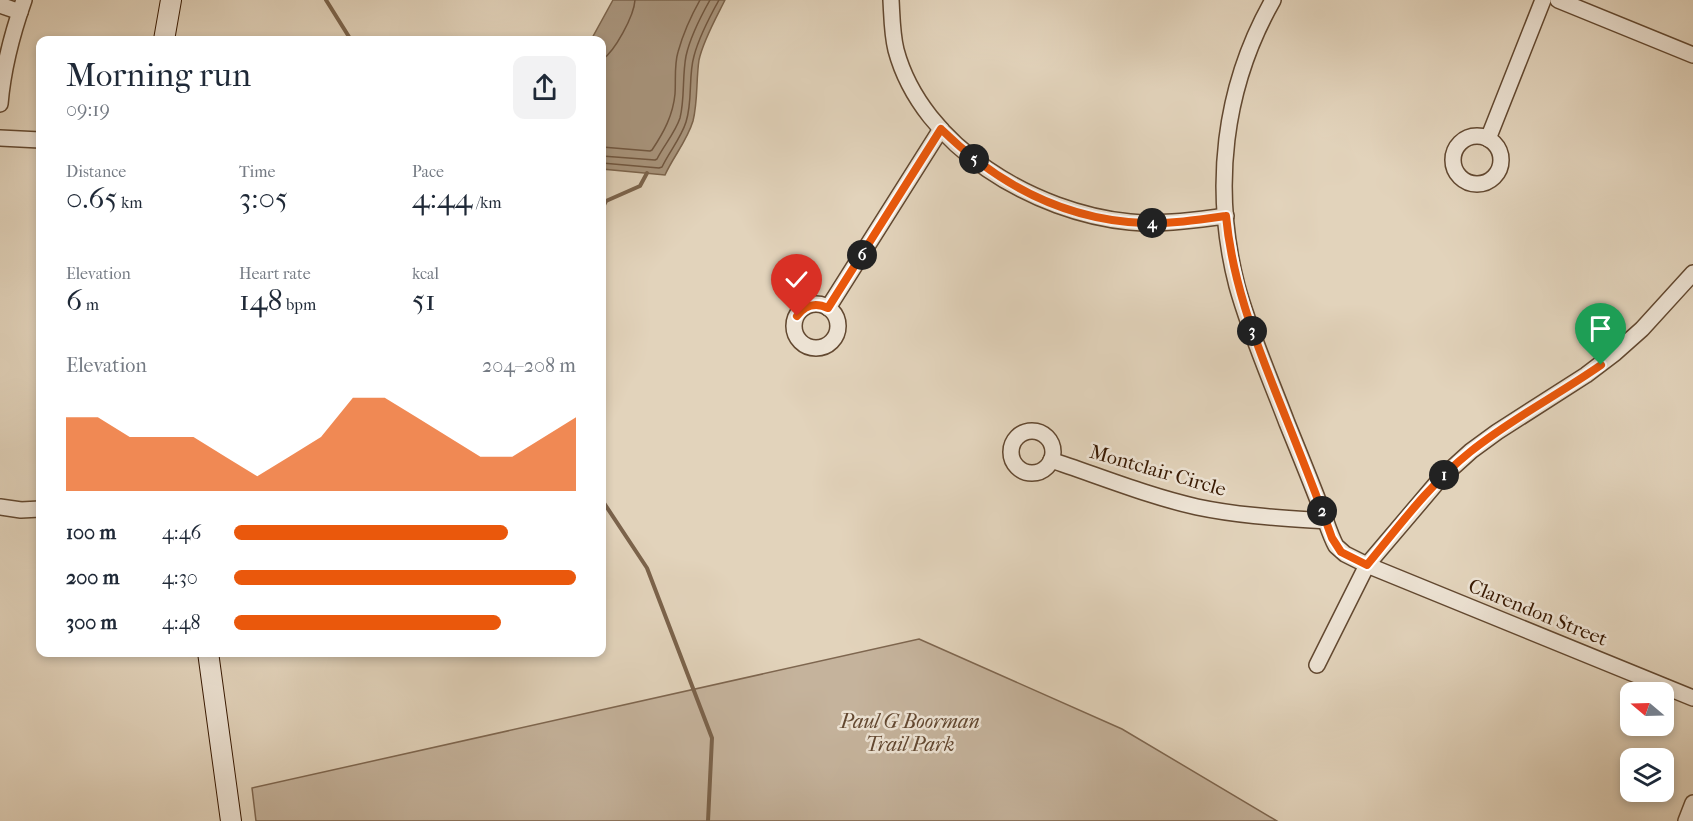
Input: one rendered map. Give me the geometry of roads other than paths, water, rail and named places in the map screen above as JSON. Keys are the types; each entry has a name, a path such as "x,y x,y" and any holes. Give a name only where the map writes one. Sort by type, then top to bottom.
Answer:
{"main road":[{"path":"165,36 171,0"},
{"path":"208,657 231,821"}],"street":[{"path":"891,0 895,42 901,64 916,95 941,129 976,161 1003,180 1032,195 1064,207 1113,220 1145,223 1178,222 1226,216"},
{"name":"Clarendon Street","path":"1273,0 1246,56 1231,108 1224,162 1230,253 1244,306 1263,360 1332,538 1345,554 1367,565 1693,698"},
{"path":"1488,139 1543,0"},
{"path":"1558,0 1693,55"},
{"path":"0,5 22,6 6,59 0,104"},
{"path":"828,308 941,129"},
{"path":"0,138 36,140"},
{"path":"1317,665 1367,565 1432,488 1455,465 1497,432 1608,359 1642,329 1693,273"},
{"name":"Montclair Circle","path":"1051,460 1196,506 1254,516 1326,521"},
{"path":"0,507 36,509"},
{"path":"1686,821 1693,803"}],"water":[{"path":"613,0 725,0 710,30 699,60 693,121 665,175 606,169 606,36 593,36"}],"waterway":[{"path":"326,0 348,36"},
{"path":"606,201 640,186 647,173"},
{"path":"606,506 647,568 712,738 708,821"}],"park label":[{"name":"Paul G Boorman Trail Park","path":"910,732"}]}
